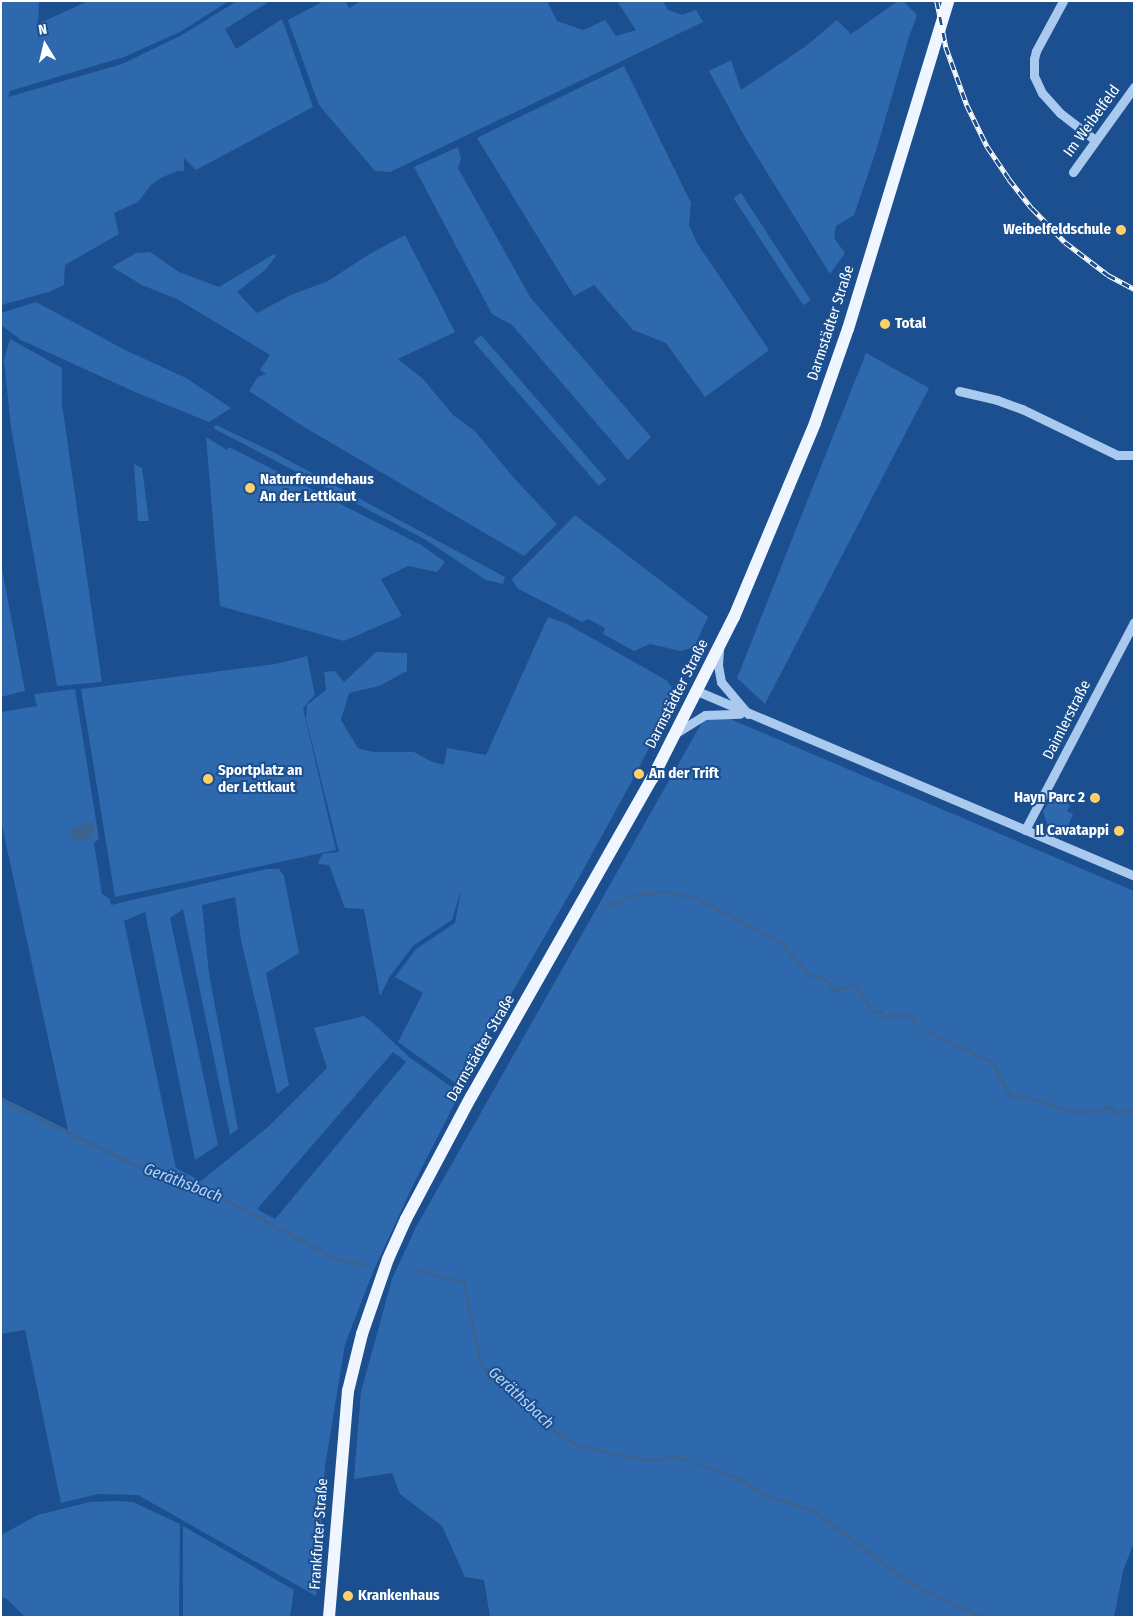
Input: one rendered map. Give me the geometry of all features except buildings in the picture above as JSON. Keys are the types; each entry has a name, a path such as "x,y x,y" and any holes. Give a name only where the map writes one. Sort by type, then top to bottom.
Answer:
{"main road":[{"name":"Darmstädter Straße","path":"341,1455 348,1391 362,1334 388,1259 406,1219 471,1097 580,910 676,733 720,648 760,558 815,423 848,329 948,1"},
{"name":"Frankfurter Straße","path":"329,1617 341,1455"}],"street":[{"path":"1063,1 1036,51 1034,76 1042,93 1060,113 1095,140"},
{"name":"Im Weibelfeld","path":"1072,172 1134,87"},
{"path":"959,391 997,400 1022,410 1117,456 1134,455"},
{"name":"Daimlerstraße","path":"1025,830 1134,622"},
{"path":"720,648 718,665 721,682 748,714"},
{"path":"697,691 1134,876"},
{"path":"676,733 705,715 714,713 748,714"}],"shaded area":[{"path":"1,1 39,1 38,24 88,1 229,1 180,32 124,57 10,91 8,97 122,64 182,35 237,1 266,1 267,3 225,29 236,49 282,19 313,107 196,170 184,158 184,171 177,171 161,178 151,185 138,202 114,213 119,234 65,265 64,285 49,292 1,305"},
{"path":"324,1 345,1 349,8 361,1 547,1 557,21 583,30 605,20 616,36 636,30 617,1 663,1 668,10 682,15 696,10 703,22 390,172 375,171 319,105 288,20"},
{"path":"898,1 903,1 917,15 876,151 854,215 836,226 834,238 845,253 830,274 745,137 709,71 731,60 741,90 806,46 837,20 851,34"},
{"path":"624,66 691,203 689,225 697,243 769,350 705,397 666,343 633,330 594,285 574,296 477,138"},
{"path":"458,147 461,159 458,168 530,297 651,437 628,460 512,325 492,314 414,167"},
{"path":"741,193 811,300 803,305 733,198"},
{"path":"405,235 455,332 398,359 423,379 453,415 475,431 513,477 557,524 524,556 304,427 249,391 258,377 266,374 260,370 270,355 177,299 142,285 112,267 136,253 150,252 179,272 219,287 274,254 276,256 265,270 237,292 257,313 291,295 328,281 368,255"},
{"path":"36,302 125,350 186,378 231,408 209,422 135,392 21,340 1,325 1,313"},
{"path":"481,335 606,479 599,486 473,342"},
{"path":"10,339 62,368 62,404 102,682 57,686 11,428 4,360"},
{"path":"866,353 929,388 765,704 737,678"},
{"path":"216,425 273,452 505,577 503,584 486,580 426,540 213,428"},
{"path":"206,437 227,450 229,447 421,545 445,562 437,572 408,566 381,579 402,616 344,641 220,606"},
{"path":"134,464 142,468 149,521 138,521"},
{"path":"575,515 708,617 694,647 681,651 650,644 634,651 603,634 605,628 588,619 582,622 517,588 512,579"},
{"path":"1,564 25,691 1,697"},
{"path":"548,617 565,623 666,680 673,688 652,742 632,781 577,881 458,1085 398,1042 423,993 395,977 416,949 455,923 461,890 452,920 414,945 390,976 380,996 364,909 345,908 329,865 318,864 322,854 339,852 306,719 307,705 326,690 324,672 335,671 344,682 376,652 407,653 407,671 379,686 349,693 341,720 358,748 373,752 414,752 430,761 444,765 447,748 486,755"},
{"name":"Sportplatz an der Lettkaut","path":"307,656 315,695 303,708 336,850 115,897 81,689 276,664"},
{"path":"75,689 99,839 94,843 102,894 110,899 111,905 267,869 279,869 284,876 299,953 266,973 289,1085 277,1094 241,940 235,897 202,905 209,974 238,1129 230,1135 183,909 170,918 218,1145 195,1160 145,912 124,921 176,1168 201,1181 268,1127 327,1068 314,1028 364,1016 409,1057 460,1093 414,1183 373,1272 345,1344 325,1467 316,1596 138,1495 98,1494 61,1503 25,1330 1,1334 1,1097 68,1130 1,821 1,712 37,706 34,694","holes":["393,1052 406,1062 275,1219 260,1211 258,1208"]},
{"path":"709,710 1134,891 1134,1542 1123,1571 1114,1617 490,1617 484,1580 465,1577 442,1526 400,1494 392,1473 354,1479 361,1392 392,1279 416,1227"},
{"path":"1052,796 1070,805 1067,811 1073,814 1063,838 1050,832 1043,812"},
{"path":"88,823 93,824 94,827 92,838 74,840 70,829"},
{"path":"90,1502 133,1502 180,1524 179,1617 25,1617 7,1599 1,1597 1,1535 38,1515"},
{"path":"183,1526 294,1590 290,1617 183,1617"}],"waterway":[{"path":"603,907 638,894 669,892 696,898 780,941 810,975 826,979 835,990 855,985 874,1012 882,1011 885,1017 895,1015 910,1016 917,1024"},
{"path":"925,1030 992,1062 1010,1096 1029,1098 1075,1112 1100,1110 1109,1106 1118,1114 1128,1109 1134,1112"},
{"name":"Geräthsbach","path":"1,1100 142,1168 176,1177 215,1194 335,1258 364,1264"},
{"name":"Geräthsbach","path":"414,1269 464,1282 480,1360 487,1371 559,1434 576,1444 633,1458 657,1460 677,1457 689,1460"},
{"name":"Geräthsbach","path":"700,1464 744,1481 765,1495 813,1510 913,1585 982,1617"}],"railway":[{"path":"937,1 946,47 967,105 987,146 1009,179 1032,208 1065,242 1108,275 1134,289"}],"place":[{"name":"Weibelfeldschule","path":"1121,230"},
{"name":"Total","path":"885,324"},
{"name":"Naturfreundehaus An der Lettkaut","path":"250,488"},
{"name":"An der Trift","path":"639,774"},
{"name":"Sportplatz an der Lettkaut","path":"208,779"},
{"name":"Hayn Parc 2","path":"1095,798"},
{"name":"Il Cavatappi","path":"1119,831"},
{"name":"Krankenhaus","path":"348,1596"}]}
